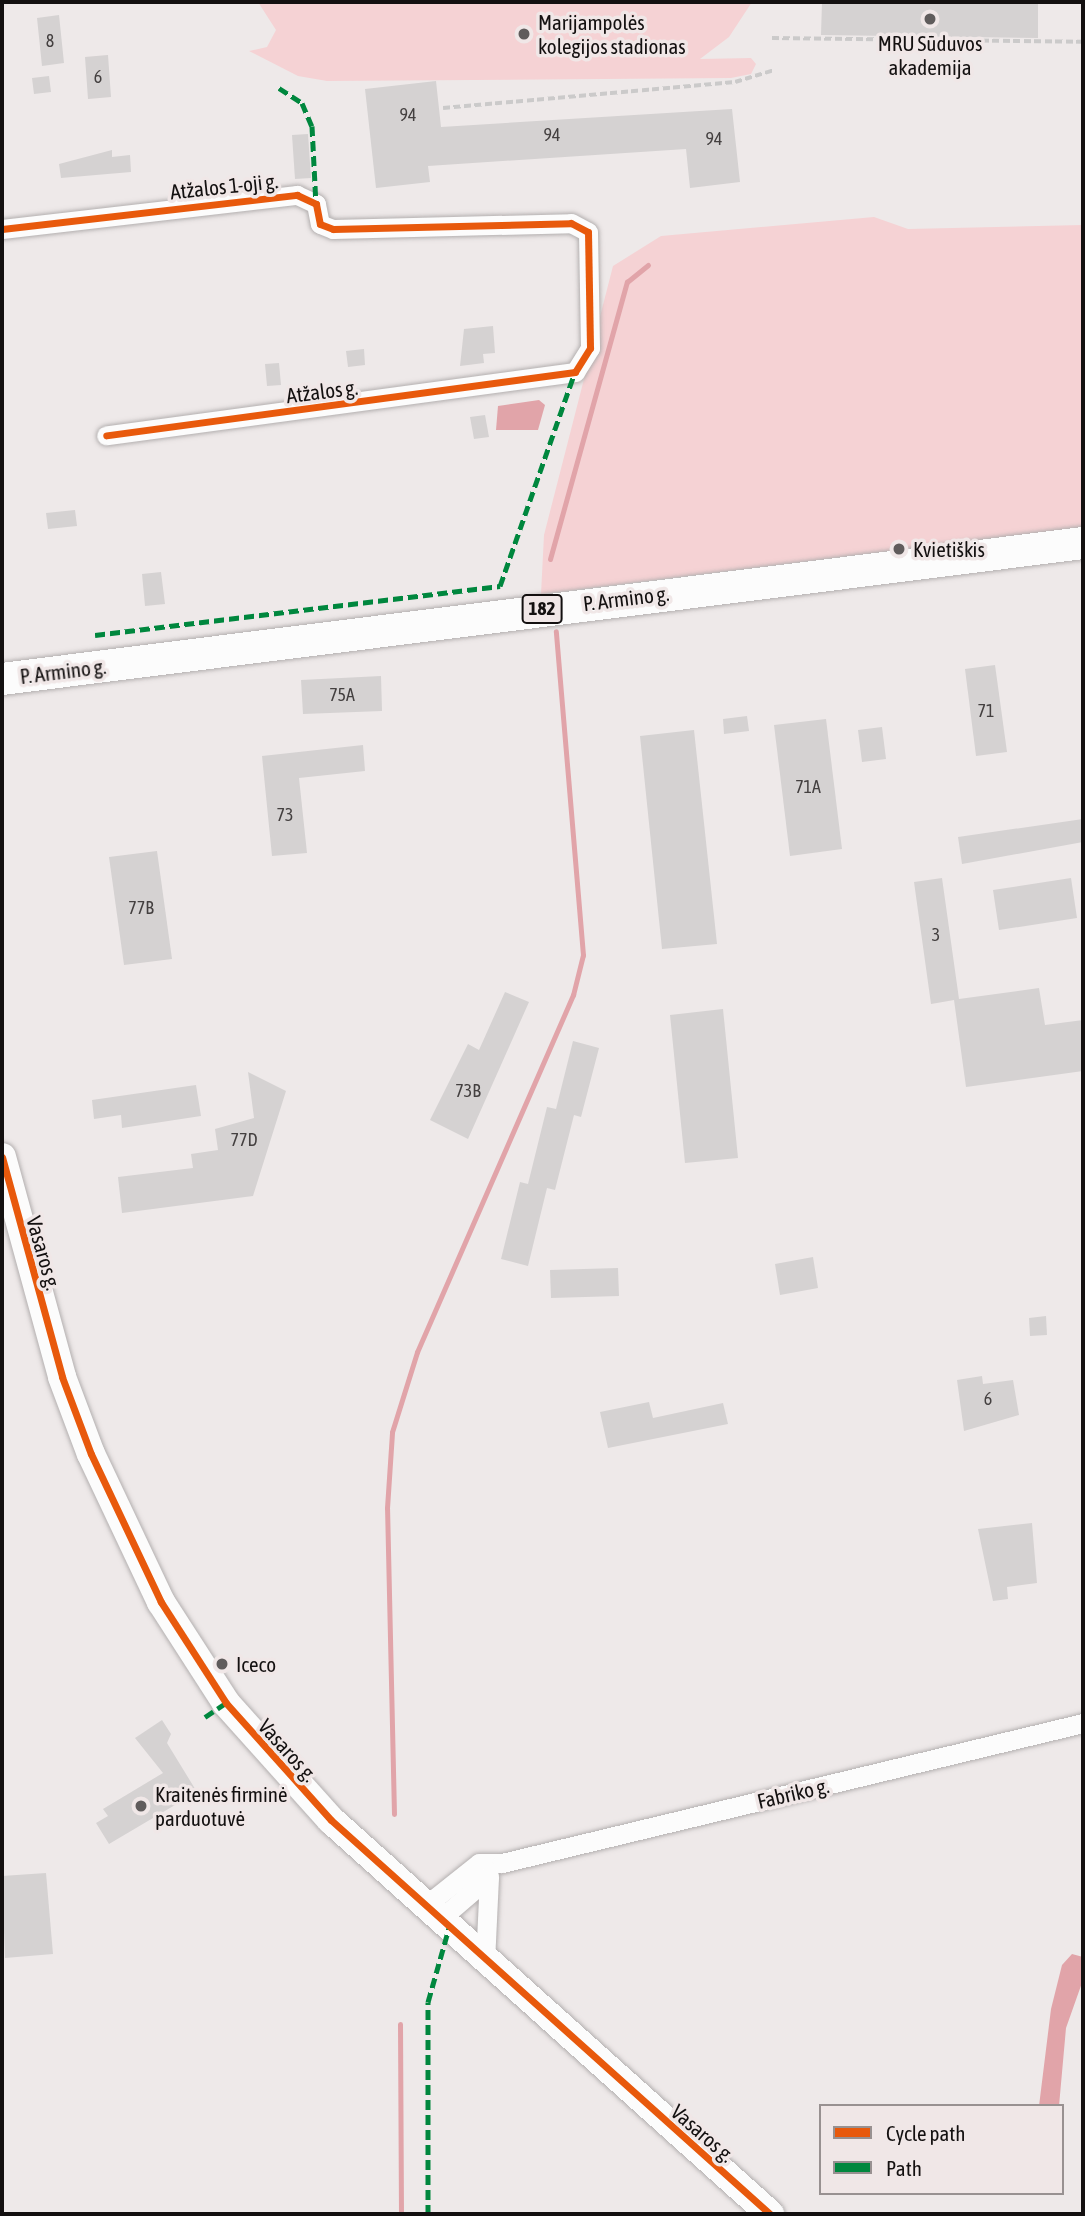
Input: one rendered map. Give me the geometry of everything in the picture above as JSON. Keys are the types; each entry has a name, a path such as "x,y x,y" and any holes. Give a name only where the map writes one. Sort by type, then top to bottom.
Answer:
{"main road":[{"name":"P. Armino g.","path":"2,678 1083,543"}],"street":[{"name":"Atžalos 1-oji g.","path":"2,229 297,195 316,204 320,224 333,229 571,223 588,232 589,243"},
{"name":"Atžalos g.","path":"106,435 575,372 590,348 589,243"},
{"name":"Vasaros g.","path":"2,1157 62,1377 161,1602 257,1744 485,1962 770,2214"},
{"name":"Fabriko g.","path":"432,1913 479,1863 496,1869 1083,1723"},
{"path":"485,1962 496,1869"}],"path":[{"path":"772,38 1083,43"},
{"path":"443,108 735,82 772,71"}],"shaded area":[{"name":"Marijampolės kolegijos stadionas","path":"258,2 752,2 729,37 700,59 751,58 756,64 751,74 731,78 327,81 298,76 249,51 267,47 276,30"},
{"path":"874,217 908,229 1083,225 1083,527 541,594 544,535 613,266 661,236"},
{"path":"539,400 545,405 538,430 496,430 498,406"},
{"path":"1072,1954 1083,1957 1083,1980 1066,2028 1059,2104 1039,2104 1051,2009 1062,1965"}],"building":[{"name":"MRU Sūduvos akademija","path":"822,2 1038,2 1038,38 821,35"},
{"path":"59,15 64,63 42,66 37,18"},
{"path":"108,55 111,97 88,99 85,57"},
{"path":"49,76 51,92 34,94 32,78"},
{"path":"436,81 441,127 732,109 740,182 690,188 686,149 428,166 430,182 376,188 365,89"},
{"path":"308,134 311,178 295,179 292,135"},
{"path":"112,150 112,157 130,155 131,172 61,178 59,164"},
{"path":"493,326 495,353 483,354 484,363 460,366 464,329"},
{"path":"364,349 365,365 348,367 346,351"},
{"path":"279,363 281,385 267,386 265,364"},
{"path":"485,415 489,437 474,439 470,417"},
{"path":"75,510 77,526 48,529 46,513"},
{"path":"161,572 165,604 145,606 142,574"},
{"path":"995,665 1007,752 976,756 965,669"},
{"path":"381,676 382,711 303,714 301,680"},
{"path":"747,716 749,731 724,734 723,719"},
{"path":"826,719 842,849 790,856 774,725"},
{"path":"882,727 886,759 862,762 858,730"},
{"path":"694,730 717,944 662,949 640,736"},
{"path":"363,745 365,771 299,778 307,853 272,856 262,756"},
{"path":"1083,819 1083,842 962,864 958,837"},
{"path":"157,851 172,959 124,965 109,857"},
{"path":"942,878 959,999 1039,988 1045,1025 1083,1020 1083,1071 966,1087 954,1000 931,1004 914,882"},
{"path":"1071,878 1077,918 999,930 993,890"},
{"path":"505,992 529,1002 468,1139 430,1120 468,1044 479,1050"},
{"path":"723,1009 738,1158 685,1163 670,1015"},
{"path":"573,1041 599,1048 581,1117 574,1115 555,1190 547,1188 528,1266 501,1259 520,1182 528,1184 547,1107 556,1109"},
{"path":"248,1072 286,1091 253,1196 122,1213 118,1177 193,1168 191,1154 218,1150 215,1129 254,1118"},
{"path":"196,1085 201,1116 122,1128 121,1115 94,1119 92,1100"},
{"path":"813,1257 818,1288 780,1295 775,1264"},
{"path":"618,1268 619,1296 551,1298 550,1270"},
{"path":"1046,1316 1047,1335 1030,1336 1029,1318"},
{"path":"982,1376 983,1384 1013,1380 1019,1415 964,1431 957,1380"},
{"path":"649,1402 653,1418 723,1403 728,1424 608,1448 600,1412"},
{"path":"1032,1523 1037,1583 1007,1587 1008,1599 993,1601 978,1529"},
{"name":"Kraitenės firminė parduotuvė","path":"162,1720 171,1734 167,1743 197,1792 109,1844 96,1823 108,1816 103,1809 163,1773 135,1738"},
{"path":"46,1873 53,1954 5,1958 2,1876"}],"waterway":[{"path":"550,559 627,282 648,265"},
{"path":"394,1814 387,1508 392,1432 417,1352 573,995 583,955 556,631"},
{"path":"400,2024 401,2214"}],"marked path":[{"path":"279,88 302,103 312,126 316,204"},
{"path":"95,635 500,586 575,372"},
{"path":"205,1717 226,1703"},
{"path":"428,2214 428,2002 449,1928"}],"cycle path":[{"path":"2,229 297,195 316,204 320,224 333,229 571,223 588,232 590,348 575,372 106,435"},
{"path":"2,1157 62,1377 91,1454 161,1602 226,1703 331,1820 770,2214"}],"place":[{"name":"MRU Sūduvos akademija","path":"930,19"},
{"name":"Marijampolės kolegijos stadionas","path":"524,34"},
{"name":"Kvietiškis","path":"899,549"},
{"name":"Iceco","path":"222,1664"},
{"name":"Kraitenės firminė parduotuvė","path":"141,1806"}]}
